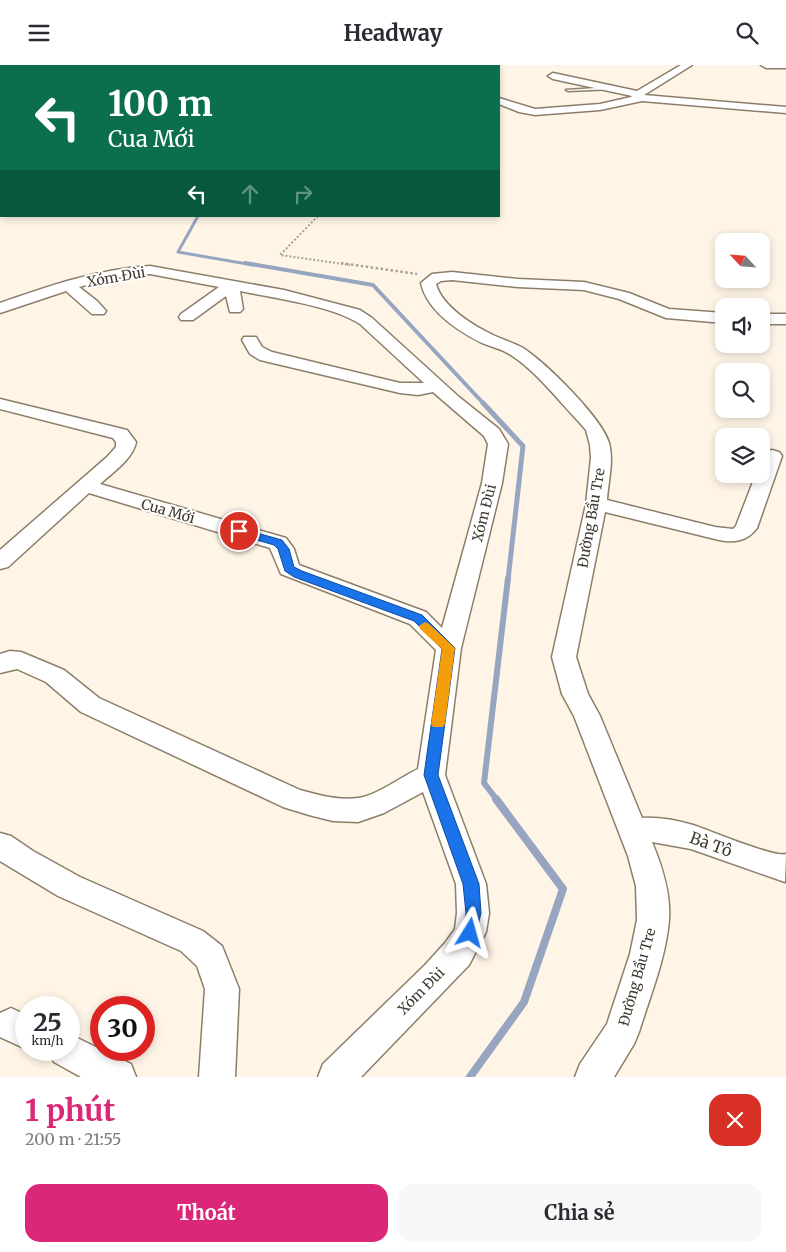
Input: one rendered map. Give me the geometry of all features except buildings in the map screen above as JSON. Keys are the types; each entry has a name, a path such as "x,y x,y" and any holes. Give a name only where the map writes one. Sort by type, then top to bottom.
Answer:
{"street":[{"path":"500,101 523,110 544,111 600,107 636,96 687,65"},
{"path":"766,65 786,65"},
{"path":"553,76 612,88 636,96 737,103 786,110"},
{"path":"737,103 738,118"},
{"name":"Xóm Đùi","path":"0,308 118,273 144,270 284,295 354,313 366,321 492,433 498,445 490,491 448,648 431,775 471,884 474,913 470,933 457,954 437,976 336,1077"},
{"path":"438,277 452,276 518,283 584,286 624,296 666,313 715,317"},
{"name":"Đường Bầu Tre","path":"438,277 428,283 430,291 450,315 458,322 488,339 516,351 540,371 586,418 595,431 600,445 601,458 596,504 564,657 575,695 587,717 643,856 651,886 653,921 646,954 622,1031 593,1077"},
{"path":"187,317 232,285 235,309"},
{"path":"70,287 92,303 98,311"},
{"path":"770,319 786,319"},
{"path":"250,340 256,350 266,356 288,362 400,388 418,390 437,386"},
{"path":"0,404 120,434 126,441 125,448 114,461 0,561"},
{"path":"596,504 734,536 743,533 746,528 772,456"},
{"name":"Cua Mới","path":"86,486 278,543 284,549 289,569 418,618 448,648"},
{"path":"3,660 20,661 55,675 90,705 293,799 313,805 335,809 359,810 431,775"},
{"name":"Bà Tô","path":"633,830 652,828 676,832 764,864 785,869 786,867"},
{"path":"0,845 18,859 53,879 192,941 210,957 222,989 217,1077"},
{"path":"80,1057 118,1077"}],"lane":[{"path":"568,90 612,88"}],"path":[{"path":"317,217 280,255 438,277"}],"waterway":[{"path":"197,217 178,252 253,265"},
{"path":"245,263 373,285 484,404"},
{"path":"483,403 523,446 508,580"},
{"path":"497,800 484,783 508,578"},
{"path":"470,1077 524,1002 563,889 496,799"}],"slow traffic":[{"path":"425,626 448,648 438,724"}],"route":[{"path":"239,531 278,543 284,549 289,569 298,574 401,610 418,618 448,648 431,775 471,884 474,913 470,933"}]}
